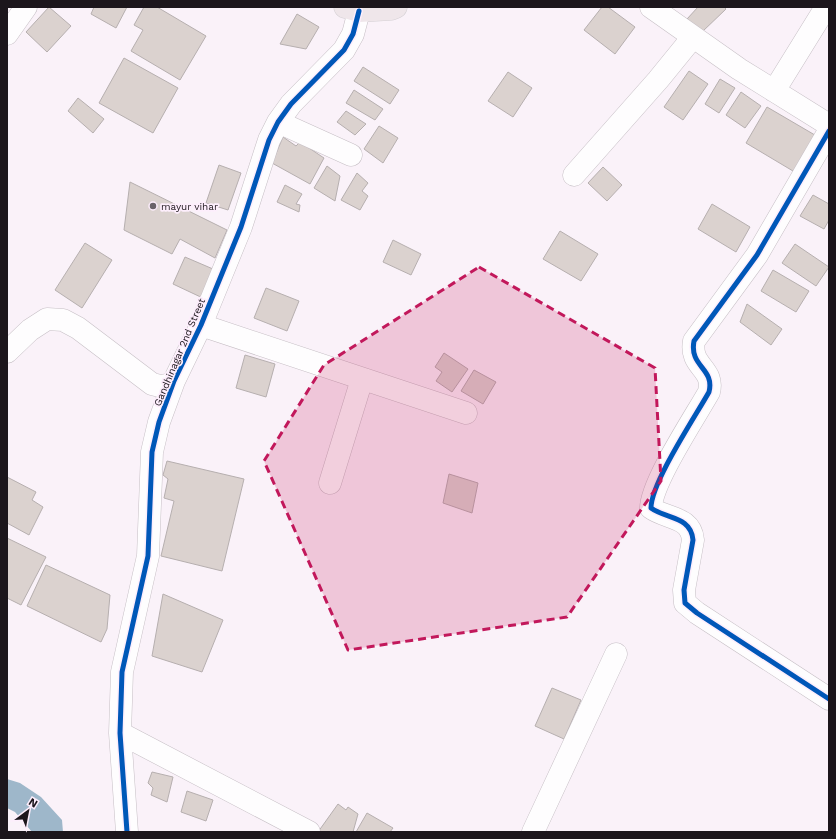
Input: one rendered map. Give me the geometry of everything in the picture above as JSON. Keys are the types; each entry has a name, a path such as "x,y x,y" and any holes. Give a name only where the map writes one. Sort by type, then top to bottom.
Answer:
{"main road":[{"path":"352,9 391,9 396,7"}],"street":[{"path":"7,34 26,7"},
{"path":"651,7 774,91 829,125"},
{"path":"774,91 826,7"},
{"name":"Gandhinagar 2nd Street","path":"126,832 120,733 122,672 148,556 152,452 159,422 174,381 201,324 241,227 269,140 278,122 291,104 344,50 353,34 352,9"},
{"path":"574,175 658,80 693,37"},
{"path":"278,122 351,155"},
{"path":"829,131 757,255 694,341 692,350 695,358 708,375 711,383 709,392 657,484 651,501 651,508 681,520 693,532 693,540 684,590 685,603 697,613 829,699"},
{"name":"Gandhinagar 2nd Street","path":"7,350 30,330 47,319 63,320 78,328 152,384 164,387 174,381"},
{"path":"201,324 466,413"},
{"path":"330,483 362,379"},
{"path":"533,832 616,654"},
{"path":"120,733 309,832"}],"highlighted area":[{"path":"479,267 655,368 661,481 567,617 348,650 264,461 324,365"}],"water":[{"path":"7,779 20,783 41,797 62,820 63,832 32,832 15,812 7,808"}],"building":[{"path":"49,7 71,26 47,52 26,32"},
{"path":"94,7 127,7 116,28 91,14"},
{"path":"144,7 157,7 206,36 180,80 131,51 143,30 134,25"},
{"path":"602,7 608,7 635,27 615,54 584,30"},
{"path":"698,7 724,7 726,9 702,32 687,19"},
{"path":"297,14 319,27 306,49 280,44"},
{"path":"124,58 178,88 153,133 99,103"},
{"path":"363,67 399,90 390,104 354,81"},
{"path":"689,71 708,84 683,120 664,107"},
{"path":"508,72 532,88 513,117 488,101"},
{"path":"720,79 735,88 719,113 705,104"},
{"path":"354,90 383,109 375,120 346,103"},
{"path":"741,92 761,106 745,128 726,115"},
{"path":"78,98 104,119 93,133 68,111"},
{"path":"767,107 820,138 798,174 746,143"},
{"path":"346,111 366,124 355,135 337,122"},
{"path":"379,126 398,138 383,163 364,149"},
{"path":"283,137 296,146 300,142 324,158 310,184 272,163"},
{"path":"219,165 241,173 228,210 206,203"},
{"path":"327,166 340,176 335,201 314,188"},
{"path":"603,167 622,185 607,201 588,183"},
{"path":"357,173 368,183 362,191 368,196 360,210 341,200"},
{"name":"mayur vihar","path":"130,182 227,230 215,258 180,239 172,254 124,230"},
{"path":"285,185 302,194 296,204 300,205 299,212 277,202"},
{"path":"813,195 829,204 829,220 824,229 800,216"},
{"path":"712,204 750,227 736,252 698,229"},
{"path":"560,231 598,254 581,281 543,259"},
{"path":"393,240 421,254 411,275 383,262"},
{"path":"85,243 112,260 82,308 55,290"},
{"path":"795,244 829,267 816,286 782,263"},
{"path":"185,257 220,272 207,300 173,284"},
{"path":"773,270 809,291 796,312 761,291"},
{"path":"266,288 299,301 287,331 254,318"},
{"path":"747,304 782,329 771,345 740,322"},
{"path":"444,353 468,369 452,392 436,381 442,372 435,367"},
{"path":"245,355 275,364 266,397 236,388"},
{"path":"474,370 496,382 483,404 461,391"},
{"path":"167,461 244,479 222,571 161,556 174,501 164,498 168,479 163,475"},
{"path":"449,474 478,483 472,513 443,503"},
{"path":"7,477 36,492 32,500 43,507 29,535 7,523"},
{"path":"7,538 46,557 21,605 7,598"},
{"path":"46,565 110,595 107,629 101,642 27,606"},
{"path":"163,594 223,620 202,672 152,656"},
{"path":"552,688 581,700 564,739 535,726"},
{"path":"152,772 173,777 167,802 151,795 153,788 148,783"},
{"path":"187,791 213,800 206,821 181,812"},
{"path":"338,804 346,810 348,807 358,814 353,832 318,832"},
{"path":"367,813 393,828 390,832 356,832"}],"cycle path":[{"path":"127,832 120,733 122,672 148,556 152,452 159,422 174,381 201,325 241,227 269,140 278,122 291,104 344,50 353,34 359,11"},
{"path":"829,131 757,255 694,341 693,350 695,357 706,372 710,384 709,392 684,433 666,467 658,483 651,508 657,512 683,522 688,526 691,532 693,540 684,590 685,603 697,613 829,699"}],"place":[{"name":"mayur vihar","path":"153,206"}]}
